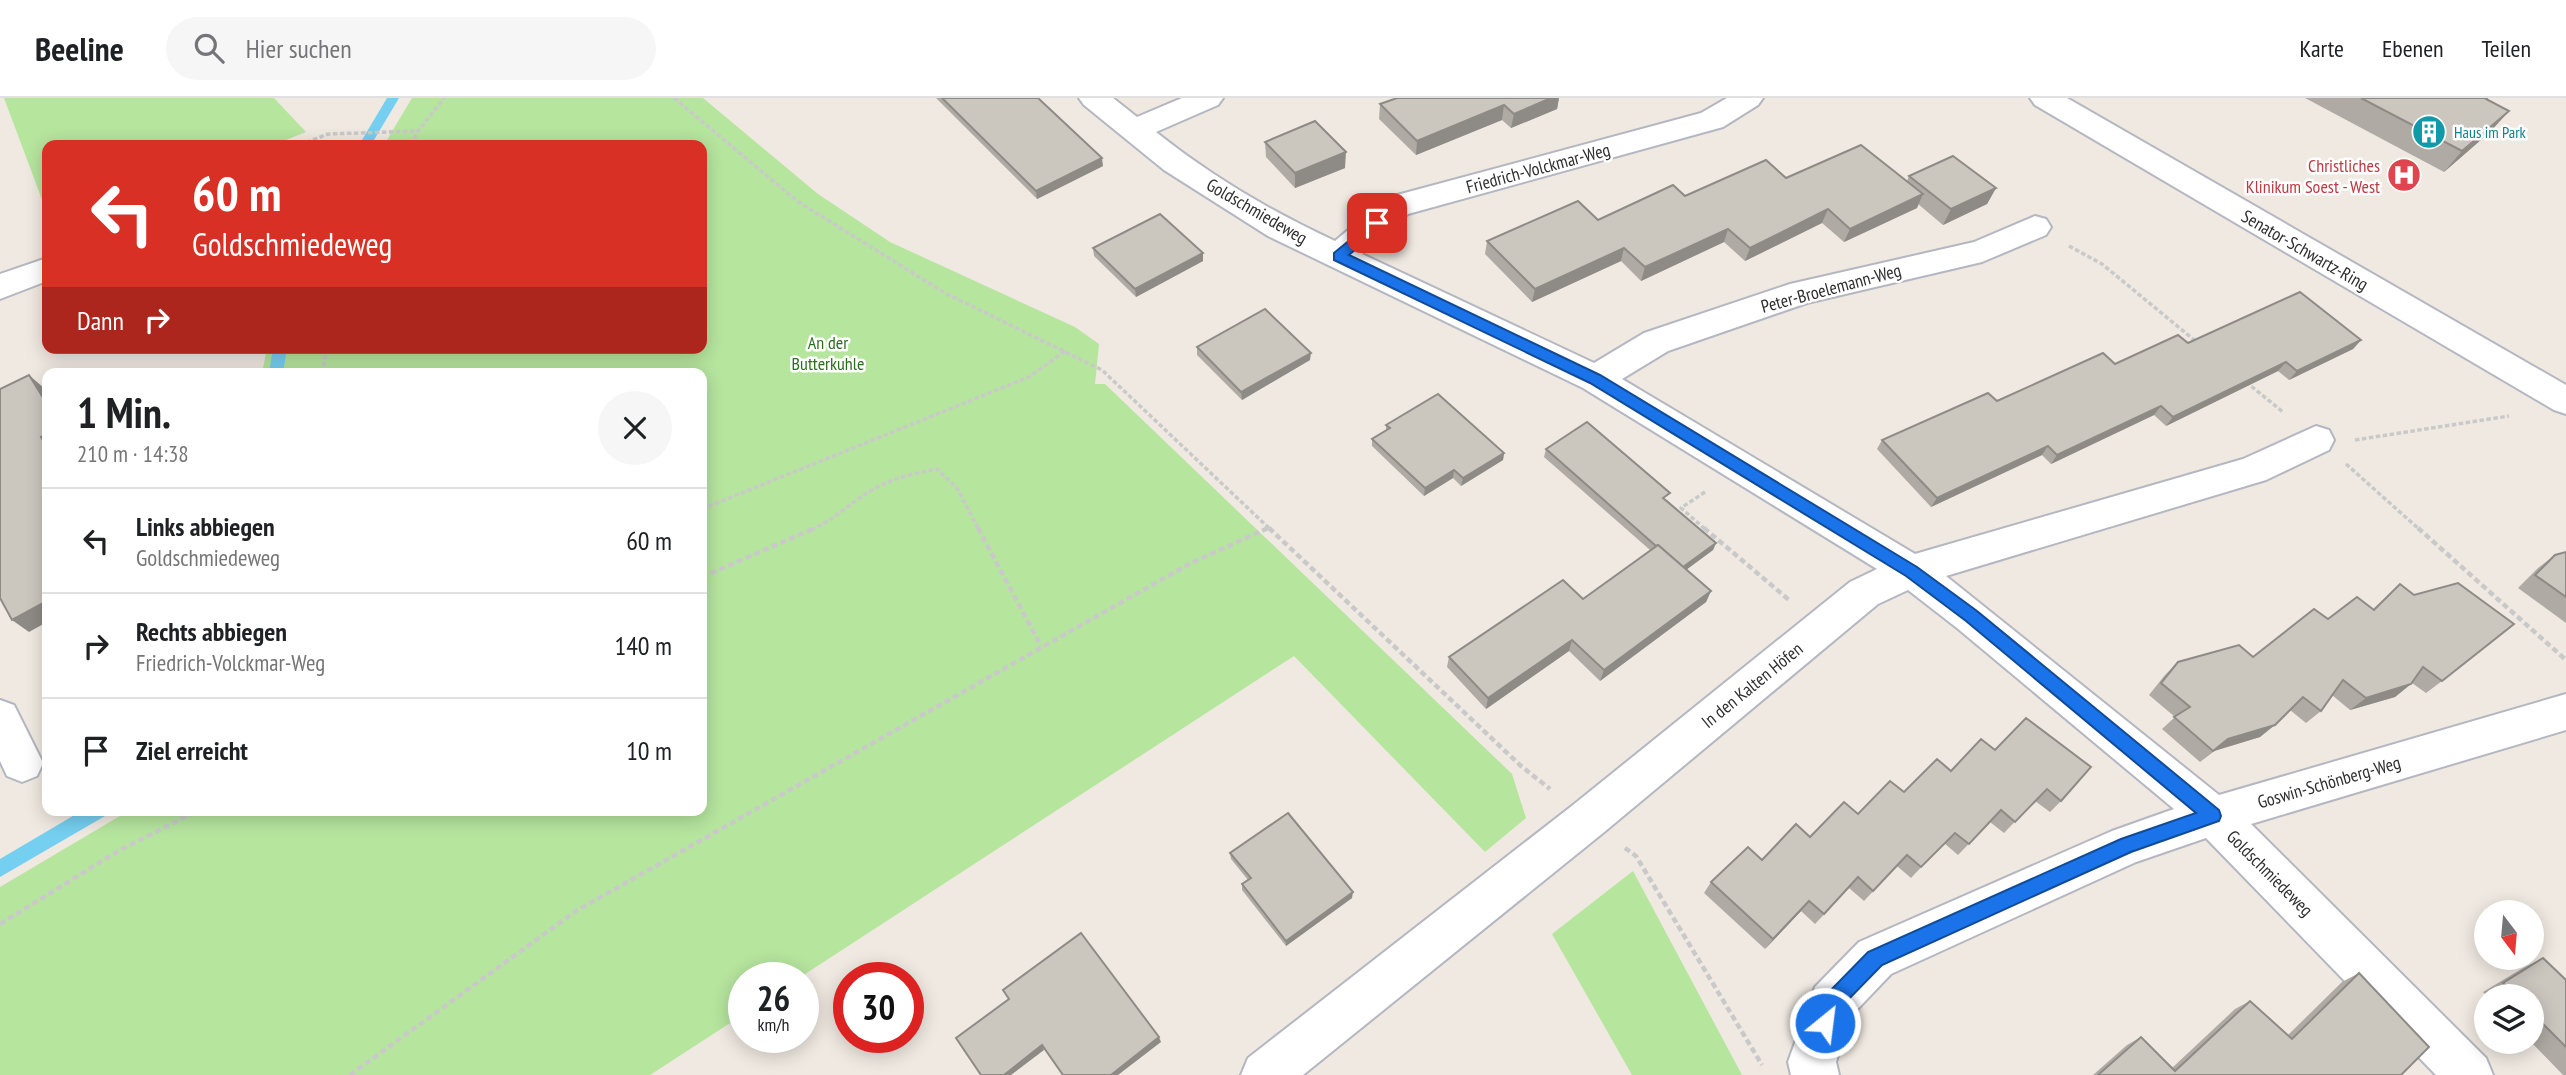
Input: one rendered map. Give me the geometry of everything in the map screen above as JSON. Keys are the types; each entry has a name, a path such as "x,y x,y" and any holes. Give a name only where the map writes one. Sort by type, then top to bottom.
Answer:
{"street":[{"name":"Goldschmiedeweg","path":"1094,98 1175,163 1279,228 1595,379 1911,571 1971,616 2213,816 2469,1075"},
{"path":"1135,130 1208,98"},
{"name":"Friedrich-Volckmar-Weg","path":"1339,256 1397,206 1712,120 1748,98"},
{"name":"Senator-Schwartz-Ring","path":"2045,98 2557,395"},
{"name":"Peter-Broelemann-Weg","path":"1595,379 1656,342 1802,292 1982,251 2035,227"},
{"path":"0,287 42,271"},
{"name":"In den Kalten Höfen","path":"1265,1075 1588,819 1864,593 1911,571 2253,470 2316,440"},
{"name":"Goswin-Schönberg-Weg","path":"1815,1075 1812,1062 1831,1003 1875,958 2127,845 2213,816 2566,712"},
{"path":"0,718 23,763"}],"path":[{"path":"414,140 444,98"},
{"path":"674,98 797,201 945,293 1102,370 1521,766"},
{"path":"313,140 328,134 418,131"},
{"path":"2035,227 2102,264 2209,352"},
{"path":"707,507 1029,377 1065,351"},
{"path":"2241,378 2316,440 2566,660"},
{"path":"2316,440 2360,440 2514,415 2557,395"},
{"path":"1739,467 1681,508 1821,628"},
{"path":"707,575 831,521 863,495 901,475 937,469 957,488 1041,646"},
{"path":"350,1075 576,911 1189,564 1270,527"},
{"path":"0,924 120,850 188,816"},
{"path":"1588,819 1636,856 1768,1075"}],"green space":[{"path":"4,98 274,98 306,132 286,140 42,140 42,200"},
{"name":"An der Butterkuhle","path":"412,98 703,98 818,194 890,242 1075,327 1099,344 1095,384 1105,384 1512,774 1526,818 1485,852 1294,656 819,965 819,962 728,962 728,1024 650,1075 0,1075 0,887 120,816 707,816 707,368 263,368 266,354 707,354 707,140 387,140"},
{"path":"1633,871 1742,1075 1632,1075 1552,934"}],"building":[{"path":"942,98 1038,98 1102,158 1036,191"},
{"path":"1397,98 1551,98 1514,114 1504,105 1417,141 1380,104"},
{"path":"2361,98 2487,98 2509,111 2462,151"},
{"path":"1315,121 1346,152 1295,173 1265,142"},
{"path":"1861,145 1923,194 1850,229 1828,209 1750,248 1728,229 1645,267 1624,248 1535,289 1487,241 1578,201 1598,220 1673,185 1685,196 1766,160 1786,178"},
{"path":"1953,156 1996,188 1951,209 1909,176"},
{"path":"1160,214 1203,253 1135,289 1093,248"},
{"path":"2300,292 2361,340 2297,371 2286,362 2173,417 2161,406 2057,455 2048,446 1937,498 1882,440 1988,393 1997,401 2103,353 2115,364 2178,335 2188,343"},
{"path":"1265,309 1311,353 1241,392 1197,347"},
{"path":"29,375 42,396 42,604 12,620 0,598 0,389"},
{"path":"1438,394 1504,453 1463,478 1454,470 1425,488 1372,439 1390,428 1386,425"},
{"path":"1587,422 1670,493 1663,498 1716,543 1683,567 1546,449"},
{"path":"1658,545 1711,591 1604,670 1572,640 1488,698 1449,657 1563,580 1583,599"},
{"path":"2566,552 2566,597 2535,575 2555,555"},
{"path":"2458,583 2514,624 2442,681 2423,667 2411,684 2366,698 2343,680 2321,711 2303,697 2275,725 2228,739 2213,751 2174,717 2190,707 2161,683 2178,662 2239,645 2253,657 2314,609 2328,619 2357,597 2374,610 2400,584 2414,595"},
{"path":"2026,718 2091,767 2061,801 2047,789 2015,822 2001,810 1969,844 1955,833 1921,867 1907,855 1873,891 1858,877 1824,914 1809,901 1773,939 1711,882 1748,847 1762,860 1796,824 1810,837 1844,802 1858,814 1890,781 1904,792 1937,759 1951,771 1981,739 1995,750"},
{"path":"1288,813 1353,892 1286,941 1242,884 1251,878 1230,853"},
{"path":"1081,933 1159,1037 1111,1075 1063,1075 1042,1045 1004,1075 981,1075 956,1038 1009,999 1003,990"},
{"path":"2544,959 2566,980 2566,1047 2544,1025 2544,984 2503,983 2524,970 2544,970"},
{"path":"2359,973 2429,1047 2401,1075 2098,1075 2141,1037 2175,1071 2250,1001 2292,1039"}],"waterway":[{"path":"368,140 393,98"},
{"path":"277,368 279,354"},
{"path":"0,869 89,816"}],"place":[{"name":"Haus im Park","path":"2429,132"},
{"name":"Christliches Klinikum Soest - West","path":"2404,175"}],"route":[{"path":"1377,223 1339,256 1595,379 1911,571 1971,616 2213,816 2127,845 1875,958 1831,1003 1825,1023"}]}
